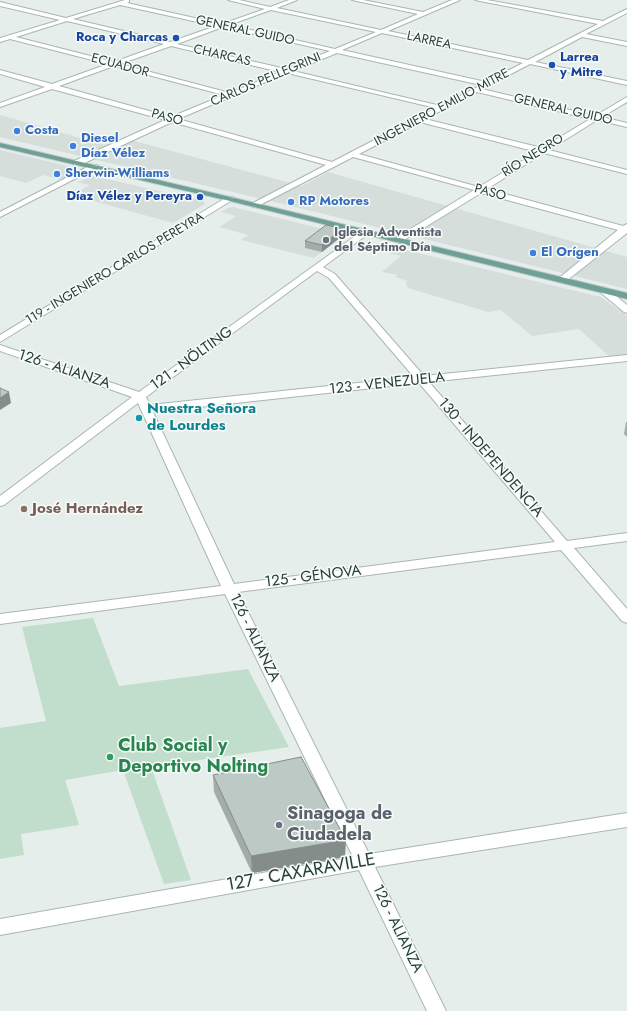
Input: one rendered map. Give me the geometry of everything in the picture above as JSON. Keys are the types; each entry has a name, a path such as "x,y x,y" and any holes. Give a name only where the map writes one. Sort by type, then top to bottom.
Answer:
{"main road":[{"path":"0,145 256,205 627,296"}],"street":[{"path":"0,40 130,0"},
{"name":"LARREA","path":"231,0 627,83"},
{"path":"0,105 294,0"},
{"path":"355,0 424,14"},
{"name":"CARLOS PELLEGRINI","path":"77,163 173,119 457,0"},
{"path":"478,0 603,23"},
{"name":"GENERAL GUIDO","path":"120,3 487,84"},
{"name":"CHARCAS","path":"0,4 443,108"},
{"name":"INGENIERO EMILIO MITRE","path":"256,205 627,11"},
{"path":"580,35 627,44"},
{"name":"ECUADOR","path":"10,37 231,95"},
{"name":"PASO","path":"0,72 334,165"},
{"name":"GENERAL GUIDO","path":"476,90 627,125"},
{"name":"RÍO NEGRO","path":"399,240 542,150 627,99"},
{"path":"420,120 627,172"},
{"name":"PASO","path":"353,155 626,229"},
{"path":"0,215 94,167"},
{"name":"119 - INGENIERO CARLOS PEREYRA","path":"0,339 230,199"},
{"path":"562,280 626,229"},
{"name":"121 - NÖLTING","path":"0,502 143,403 365,232"},
{"name":"130 - INDEPENDENCIA","path":"318,268 332,276 627,618"},
{"path":"603,290 627,310"},
{"name":"126 - ALIANZA","path":"0,348 143,403 229,588 438,1011"},
{"name":"123 - VENEZUELA","path":"143,403 423,380 627,358"},
{"name":"125 - GÉNOVA","path":"0,619 627,537"},
{"name":"127 - CAXARAVILLE","path":"0,927 364,862 627,820"}],"shaded area":[{"path":"0,115 105,145 123,138 302,186 328,172 627,257 627,289 283,204 0,137"},
{"path":"0,150 76,168 77,172 62,180 43,175 26,183 0,176"},
{"path":"94,176 203,201 205,204 173,223 72,195 90,185 77,182"},
{"path":"233,207 343,234 343,236 314,258 241,240 248,235 219,227 236,216 221,212"},
{"path":"372,242 601,297 627,316 627,356 611,358 579,329 532,336 501,310 488,312 408,288 406,284 407,281 395,277 398,275 382,272 401,256 363,247"}],"green space":[{"name":"Club Social y Deportivo Nolting","path":"93,618 119,686 248,669 289,747 151,767 191,880 164,884 123,770 65,780 79,825 21,834 24,855 0,859 0,728 46,721 22,627"}],"building":[{"path":"326,225 342,229 322,245 305,241"},
{"path":"0,388 9,392 0,398"},
{"name":"Sinagoga de Ciudadela","path":"301,757 346,840 251,856 213,775"}],"place":[{"name":"Roca y Charcas","path":"176,38"},
{"name":"Larrea y Mitre","path":"552,65"},
{"name":"Costa","path":"17,131"},
{"name":"Diesel Díaz Vélez","path":"73,146"},
{"name":"Sherwin-Williams","path":"57,174"},
{"name":"Díaz Vélez y Pereyra","path":"200,197"},
{"name":"RP Motores","path":"291,202"},
{"name":"Iglesia Adventista del Séptimo Día","path":"326,240"},
{"name":"El Orígen","path":"533,253"},
{"name":"Nuestra Señora de Lourdes","path":"139,418"},
{"name":"José Hernández","path":"24,509"},
{"name":"Club Social y Deportivo Nolting","path":"110,757"},
{"name":"Sinagoga de Ciudadela","path":"279,825"}]}
